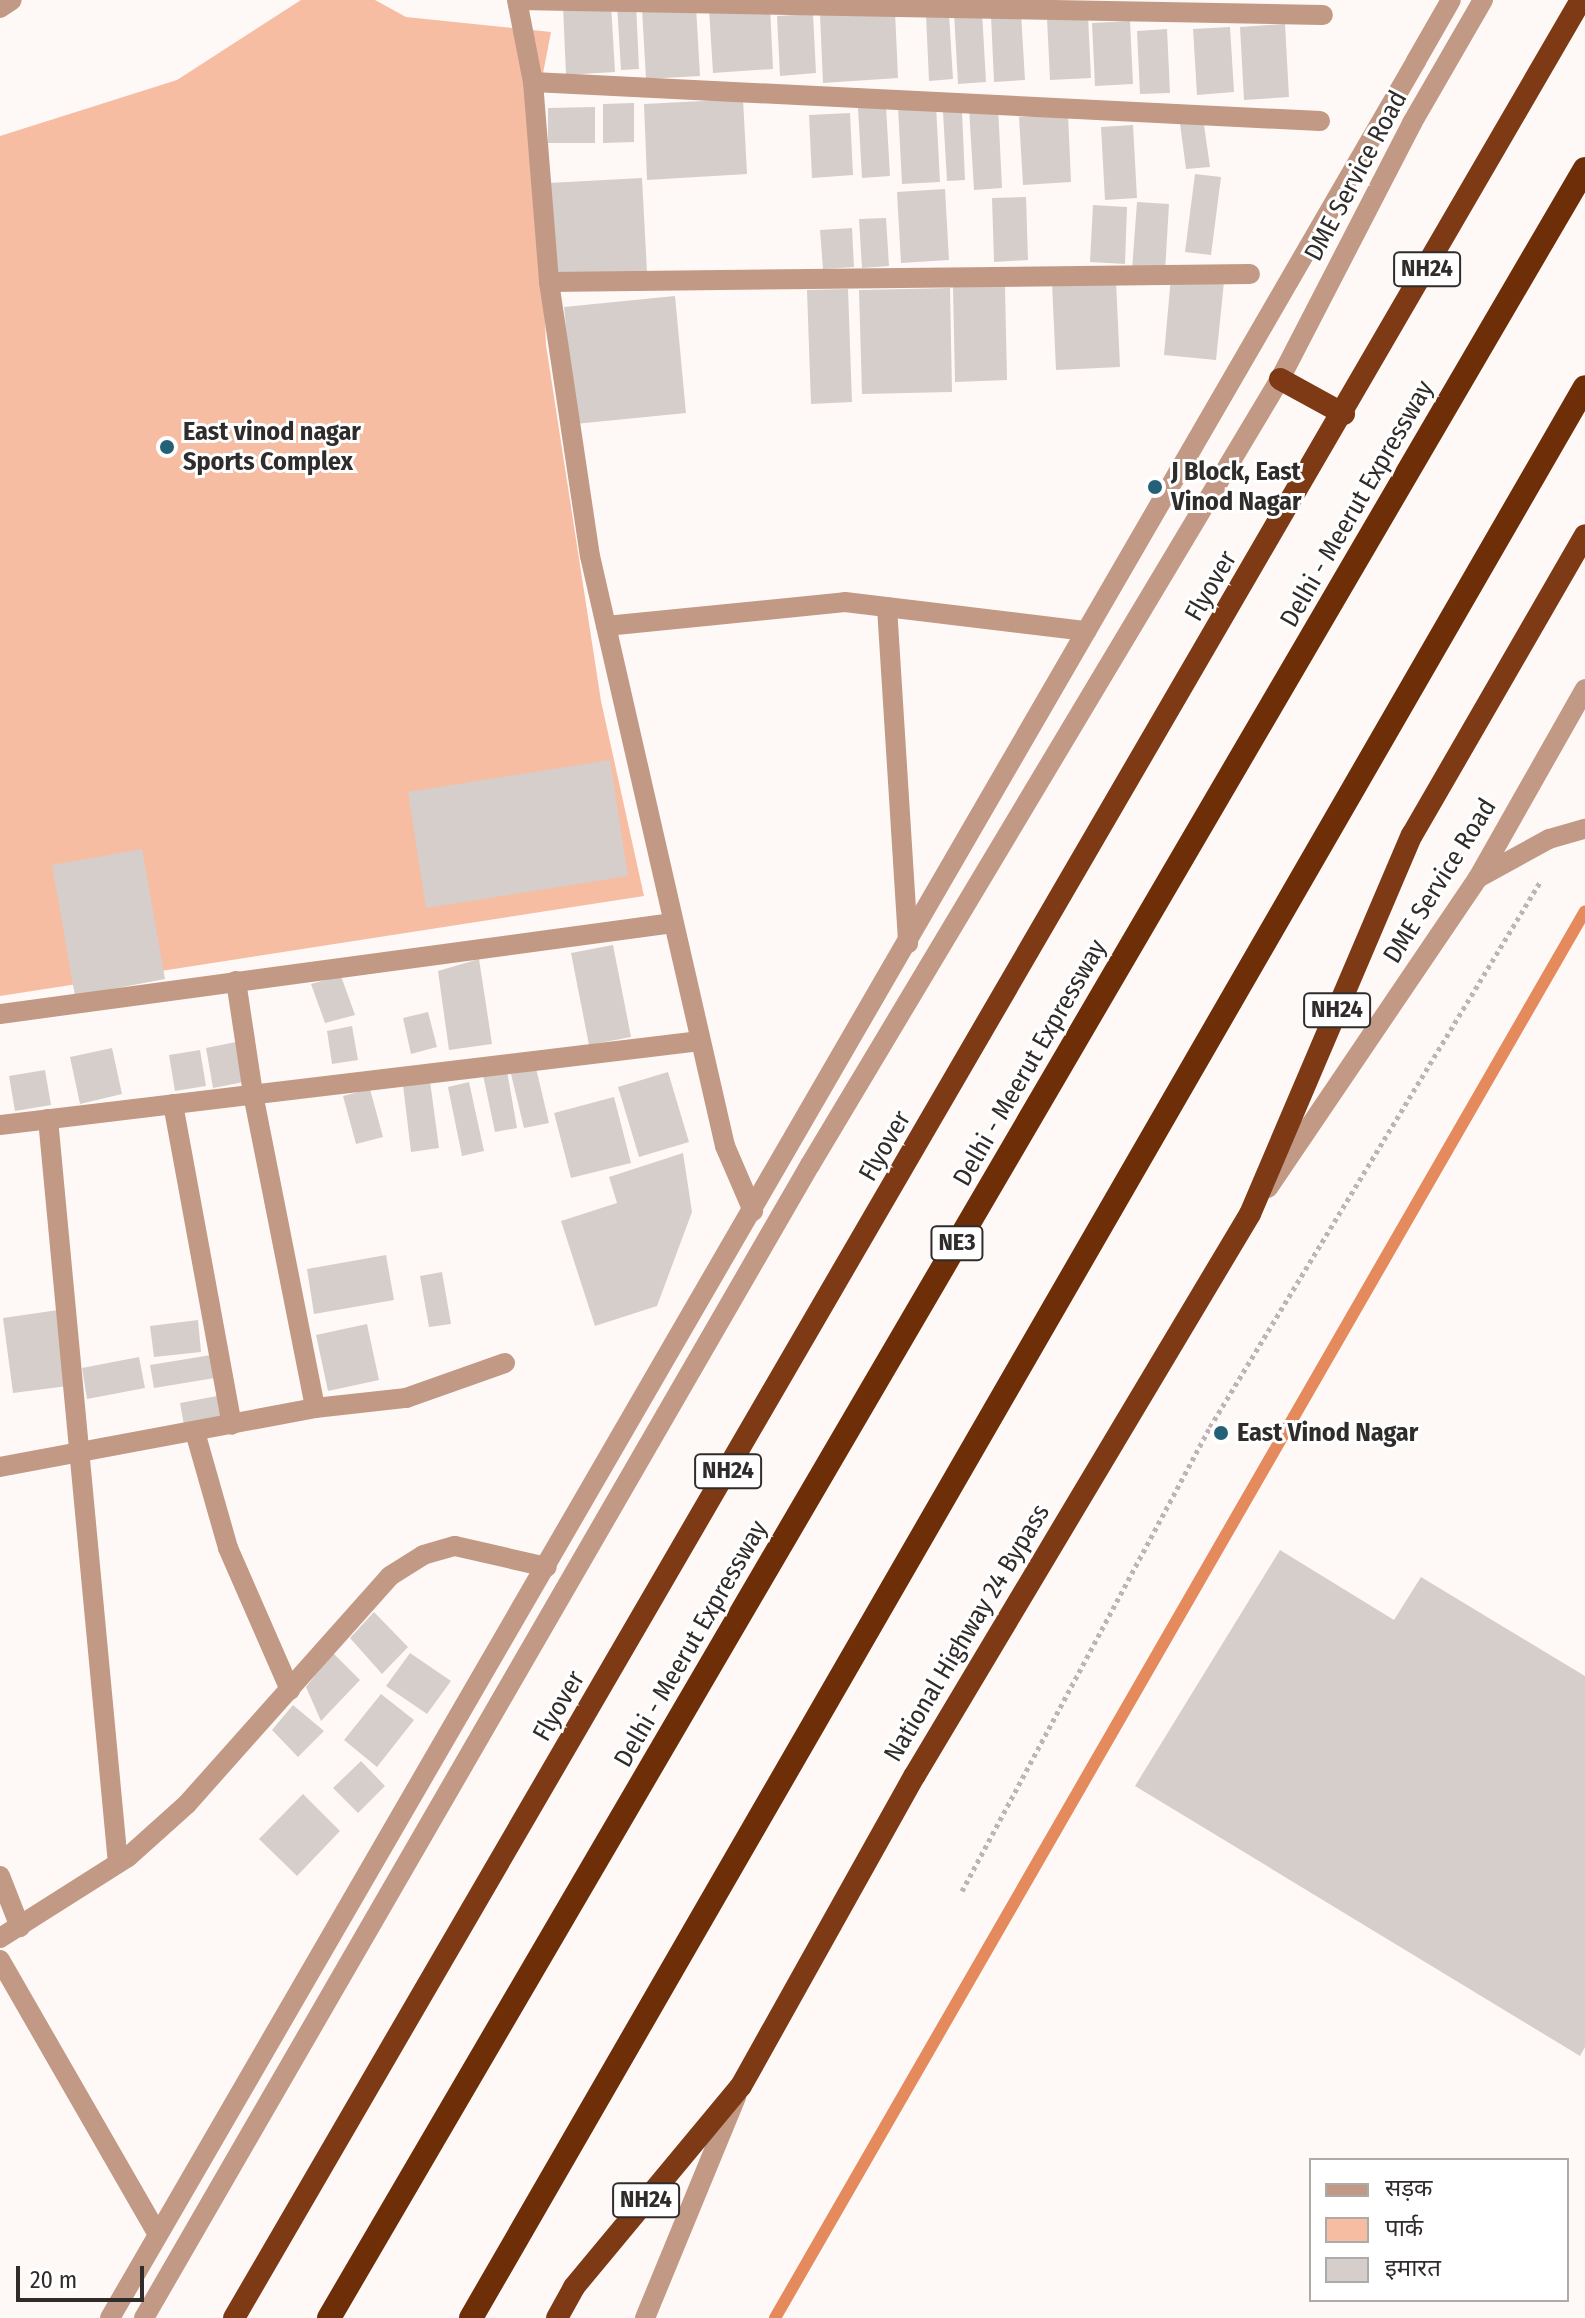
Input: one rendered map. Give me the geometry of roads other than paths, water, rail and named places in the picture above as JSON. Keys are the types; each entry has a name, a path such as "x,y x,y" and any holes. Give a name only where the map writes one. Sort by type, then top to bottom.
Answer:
{"highway":[{"name":"Flyover","path":"234,2318 1344,414 1581,0"},
{"name":"Delhi - Meerut Expressway","path":"329,2318 1585,169"},
{"path":"1280,379 1344,414"},
{"path":"471,2318 1585,387"},
{"name":"NH24","path":"1250,1214 1427,808 1585,535"},
{"name":"National Highway 24 Bypass","path":"741,2086 915,1775 1250,1214"},
{"name":"NH24","path":"557,2318 574,2287 741,2086"}],"street":[{"path":"0,8 12,0"},
{"path":"753,1211 725,1146 590,556 549,282 533,82 518,0 1323,15"},
{"path":"110,2318 1451,0"},
{"name":"DME Service Road","path":"144,2318 810,1165 1280,379 1412,123 1483,0"},
{"path":"533,82 1320,121"},
{"path":"549,282 1250,274"},
{"path":"606,626 845,602 1086,631"},
{"path":"887,607 908,943"},
{"name":"DME Service Road","path":"1250,1214 1478,878 1585,689"},
{"path":"1478,878 1549,839 1585,829"},
{"path":"0,1014 673,923"},
{"path":"236,981 253,1094 315,1408"},
{"path":"0,1125 700,1041"},
{"path":"173,1104 232,1425"},
{"path":"48,1119 83,1454 118,1863"},
{"path":"0,1467 83,1454 315,1408 406,1398 505,1363"},
{"path":"195,1432 228,1548 290,1690"},
{"path":"0,1938 118,1863 187,1804 390,1576 423,1555 455,1546 547,1567"},
{"path":"0,1876 20,1927"},
{"path":"0,1960 157,2233"},
{"path":"645,2318 741,2086"}],"waterway":[{"path":"775,2318 1585,911"}],"place":[{"name":"East vinod nagar Sports Complex","path":"167,447"},
{"name":"J Block, East Vinod Nagar","path":"1155,487"},
{"name":"East Vinod Nagar","path":"1221,1433"}]}
